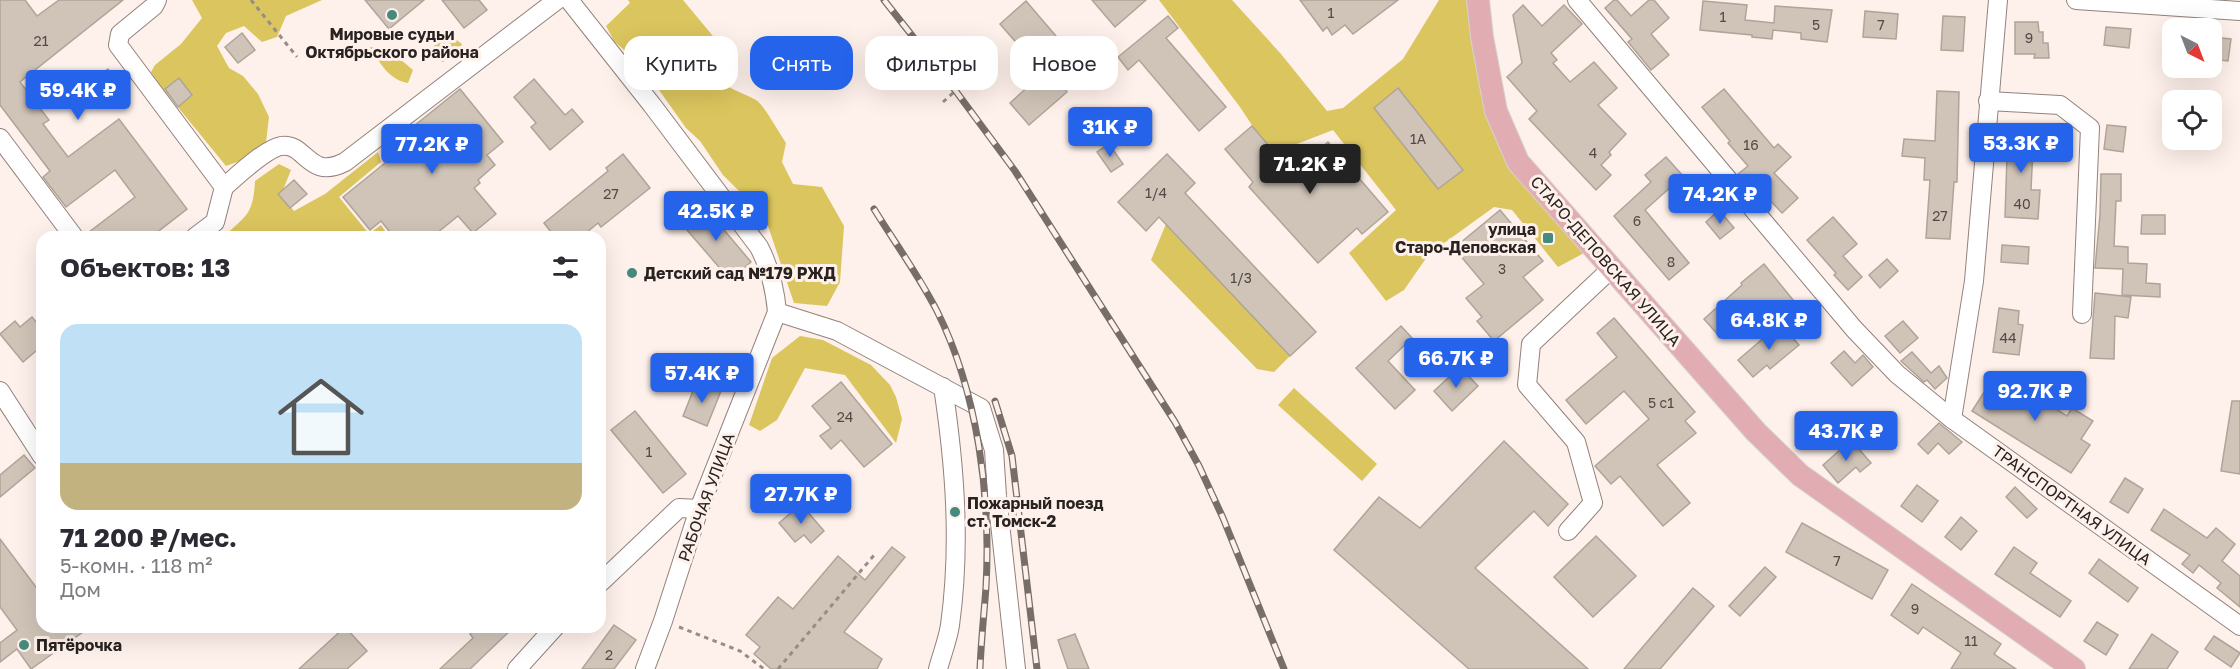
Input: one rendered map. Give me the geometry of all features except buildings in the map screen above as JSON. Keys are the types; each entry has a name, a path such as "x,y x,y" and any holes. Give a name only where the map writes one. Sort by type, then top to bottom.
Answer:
{"main road":[{"name":"СТАРО-ДЕПОВСКАЯ УЛИЦА","path":"1478,0 1482,37 1496,111 1518,162 1756,432 1800,475 2074,669"}],"street":[{"path":"157,0 154,6 120,34 118,45 224,187"},
{"path":"203,231 215,222 224,187 267,153 282,146 294,148 322,168 333,168 345,162 557,0"},
{"name":"РАБОЧАЯ УЛИЦА","path":"569,0 759,247 768,266 775,290 777,312 699,509 645,669"},
{"name":"ТРАНСПОРТНАЯ УЛИЦА","path":"1577,0 1854,329 1897,374 1952,419 2240,626"},
{"path":"1952,419 1974,281 1998,0"},
{"path":"2076,0 2240,11"},
{"path":"1988,101 2060,105 2090,128 2082,314"},
{"path":"0,138 70,231"},
{"path":"1568,531 1593,503 1576,442 1527,385 1531,344 1612,268"},
{"path":"777,312 837,331 981,408 994,450 1016,669"},
{"path":"938,669 950,627 957,554 955,478 943,387"},
{"path":"0,391 36,447"},
{"path":"606,577 679,508 699,509"},
{"path":"517,669 550,633"}],"path":[{"path":"251,0 297,57"},
{"path":"943,102 956,90"},
{"path":"778,669 875,554"},
{"path":"663,621 740,651 764,669"}],"shaded area":[{"path":"192,0 322,0 286,16 277,37 262,42 244,26 226,33 217,46 229,68 243,76 258,94 269,117 266,142 251,157 226,166 151,72 155,65 181,44 202,18"},
{"path":"628,0 683,0 713,36 624,36 624,50 614,41 606,26 630,3"},
{"path":"1159,0 1232,0 1281,54 1327,111 1343,108 1403,59 1439,0 1471,0 1489,114 1586,252 1558,267 1512,210 1494,207 1429,254 1404,290 1386,301 1349,253 1396,210 1333,130 1271,154 1240,107"},
{"path":"454,38 462,44 458,53 443,62 434,58 428,51 441,40"},
{"path":"370,47 388,51 413,70 408,83 390,75"},
{"path":"659,90 735,90 760,103 786,143 782,162 793,184 822,187 844,226 840,282 827,306 794,303 765,217 723,175 700,141 686,128"},
{"path":"378,152 381,162 339,197 367,231 230,231 247,214 253,201 255,181 279,164 291,170 281,195 294,211 325,194"},
{"path":"1166,224 1290,356 1274,372 1257,369 1151,260"},
{"path":"381,225 385,231 373,231"},
{"path":"800,336 823,340 871,365 890,385 902,419 896,443 845,375 805,368 777,420 760,431 749,425 772,358"},
{"path":"1294,388 1377,464 1362,481 1278,405"}],"railway":[{"path":"884,0 1015,171 1175,422 1223,518 1284,669"},
{"path":"874,209 937,311 963,376 972,410 984,481 986,517 986,587 980,669"},
{"path":"995,401 1012,456 1037,669"}],"place":[{"name":"Мировые судьи Октябрьского района","path":"392,15"},
{"name":"улица Старо-Деповская","path":"1548,238"},
{"name":"Детский сад №179 РЖД","path":"632,273"},
{"name":"Пожарный поезд ст. Томск-2","path":"955,512"},
{"name":"Пятёрочка","path":"24,645"}]}
